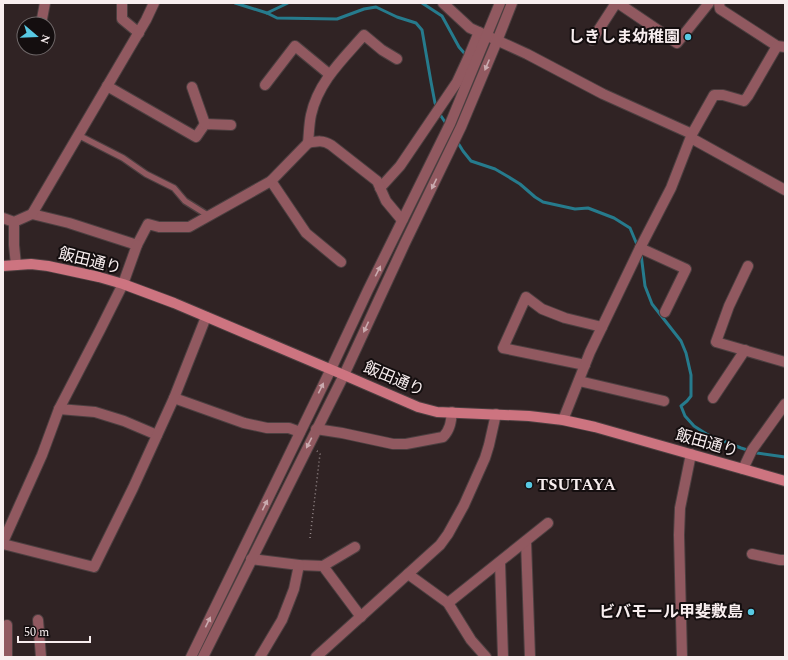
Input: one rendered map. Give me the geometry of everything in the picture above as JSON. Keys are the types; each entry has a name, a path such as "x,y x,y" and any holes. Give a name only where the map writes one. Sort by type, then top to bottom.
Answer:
{"main road":[{"name":"飯田通り","path":"3,266 31,264 54,267 123,284 174,303 418,407 437,412 529,416 563,420 595,427 692,454 785,482"}],"street":[{"path":"43,16 46,3"},
{"path":"122,3 122,20 139,33"},
{"path":"3,218 14,222 32,214 139,33 154,3"},
{"path":"443,3 470,28 527,54 603,94 692,136 785,190"},
{"path":"380,188 400,166 457,82 469,56 500,3"},
{"path":"203,657 308,444 344,375 405,243 461,128 512,3"},
{"path":"563,420 602,327 671,188 692,136 714,95 723,94 744,101 781,47 719,6 709,3 678,43 617,3 592,40"},
{"path":"191,657 368,290 450,124 483,34"},
{"path":"308,143 311,115 317,98 329,74 364,35 397,60"},
{"path":"265,85 295,46 329,74"},
{"path":"107,86 196,137 205,124"},
{"path":"192,87 205,124"},
{"path":"205,124 230,125"},
{"path":"206,317 174,398 94,567 3,543 42,455 59,409 123,284 136,245 148,224 159,227 189,227 271,181 308,143 317,141 325,142 331,145 378,181 386,201 401,218 404,219"},
{"path":"271,181 306,234 341,262"},
{"path":"32,214 69,223 136,245"},
{"path":"14,222 16,265"},
{"path":"640,248 686,269 665,312"},
{"path":"748,266 729,306 716,342 785,362"},
{"path":"585,365 503,348 526,297 542,309 565,318 602,327"},
{"path":"713,398 745,350"},
{"path":"579,381 664,401"},
{"path":"174,398 244,423 266,428 289,428 300,432"},
{"path":"743,469 752,450 785,404"},
{"path":"59,409 95,412 124,421 157,435"},
{"path":"316,429 393,444 406,444 443,436 449,429 452,412"},
{"path":"316,657 440,545 454,524 464,505 485,458 496,414"},
{"path":"682,657 679,535 680,508 684,484 692,454"},
{"path":"448,603 548,523"},
{"path":"526,541 530,657"},
{"path":"251,559 323,566 355,547"},
{"path":"752,554 785,560"},
{"path":"500,562 503,657"},
{"path":"260,657 282,620 294,589 299,564"},
{"path":"323,566 361,617"},
{"path":"408,574 448,603 471,640 486,657"},
{"path":"38,620 41,657"},
{"path":"7,625 7,657"}],"lane":[{"path":"78,135 122,158 146,174 174,188 185,200 209,216"}],"path":[{"path":"308,444 320,454 310,538"}],"waterway":[{"path":"235,3 267,13 277,18 337,19 364,9 376,7 397,17 416,23 422,30 437,108"},
{"path":"267,13 288,3"},
{"path":"422,3 442,16 459,47 465,54"},
{"path":"439,113 447,125"},
{"path":"450,130 471,161 495,169 520,184 543,202 575,209 588,208 614,218 630,228 638,247"},
{"path":"641,254 645,286 652,304 681,341 686,353 691,375 691,396 681,406 685,416 694,426 708,435 757,453 785,457"}],"place":[{"name":"しきしま幼稚園","path":"688,37"},
{"name":"TSUTAYA","path":"529,485"},
{"name":"ビバモール甲斐敷島","path":"751,612"}]}
